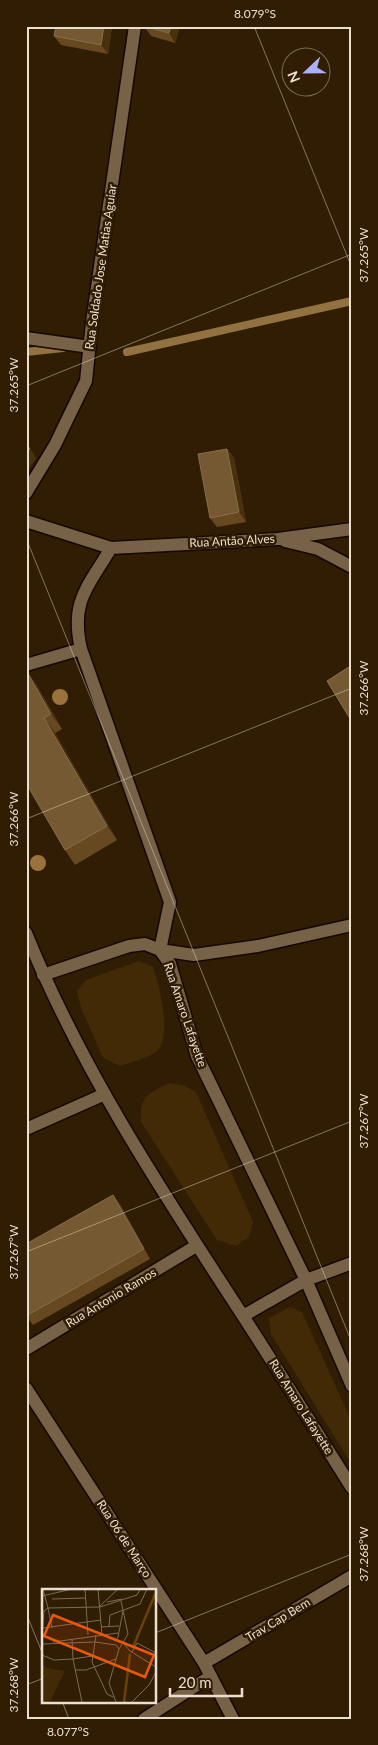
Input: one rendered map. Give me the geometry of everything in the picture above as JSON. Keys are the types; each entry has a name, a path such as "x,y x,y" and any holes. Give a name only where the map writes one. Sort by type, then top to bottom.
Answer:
{"street":[{"name":"Rua Soldado Jose Matias Aguiar","path":"26,493 55,445 86,381 135,26"},
{"path":"26,338 90,347"},
{"path":"26,521 111,548"},
{"name":"Rua Antão Alves","path":"111,548 278,539 352,529"},
{"path":"278,539 318,549 352,567"},
{"name":"Rua Amaro Lafayette","path":"111,548 78,603 76,627 170,902 160,950 170,964 196,1056 306,1280 352,1386"},
{"path":"26,665 82,649"},
{"path":"43,975 128,946 145,944 160,950 194,955 258,946 352,925"},
{"name":"Rua Amaro Lafayette","path":"27,934 43,975 105,1094 196,1246 243,1316 352,1488"},
{"path":"26,1129 105,1094"},
{"name":"Rua Antonio Ramos","path":"26,1350 196,1246"},
{"path":"243,1316 306,1280 352,1263"},
{"name":"Rua 06 de Março","path":"26,1388 156,1589"},
{"name":"Trav Cap Bem","path":"204,1664 352,1576"},
{"name":"Rua 06 de Março","path":"156,1590 204,1664 233,1719"},
{"path":"144,1719 211,1676"}],"shaded area":[{"path":"139,961 153,967 163,1010 164,1034 162,1044 157,1051 140,1060 120,1066 103,1058 81,1008 77,991 86,980"},
{"path":"169,1083 183,1085 196,1092 253,1222 249,1237 236,1246 217,1240 141,1122 143,1101 150,1093"},
{"path":"290,1307 302,1312 352,1422 352,1465 271,1334 269,1318"}],"building":[{"path":"56,26 104,26 101,45 54,36"},
{"path":"144,26 171,26 169,33"},
{"path":"227,449 239,512 210,518 198,454"},
{"path":"352,665 352,715 349,717 327,681"},
{"path":"26,670 51,714 44,718 107,826 65,850 26,783"},
{"path":"113,1195 144,1249 26,1316 26,1244"}],"waterway":[{"path":"127,352 352,301"},
{"path":"26,352 63,348"}]}
